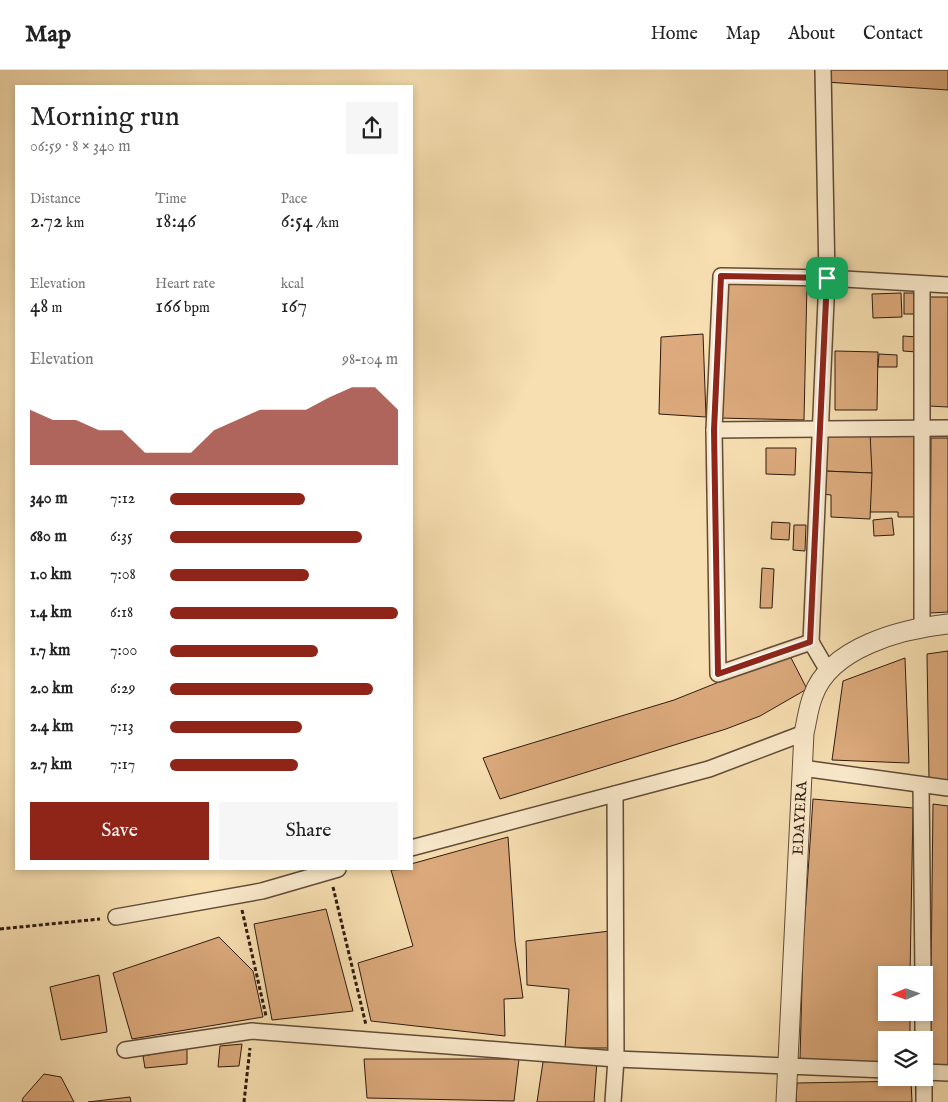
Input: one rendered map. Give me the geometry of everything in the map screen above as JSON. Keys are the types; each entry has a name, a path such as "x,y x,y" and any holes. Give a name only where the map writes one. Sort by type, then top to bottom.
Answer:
{"street":[{"path":"823,70 827,278 810,642 828,671"},
{"path":"810,642 718,674 714,430 721,276 827,278 922,285 948,285"},
{"path":"922,285 922,627"},
{"path":"714,430 948,428"},
{"name":"EDAYERA","path":"786,1102 804,733 813,695 828,671 850,654 880,639 922,627 948,624"},
{"path":"413,847 709,769 804,733"},
{"path":"802,768 948,788"},
{"path":"921,785 923,966"},
{"path":"613,1102 616,1059 615,794"},
{"path":"116,917 262,891 334,870"},
{"path":"125,1050 252,1031 616,1059 789,1064 878,1070"},
{"path":"933,1072 948,1073"},
{"path":"924,1086 924,1102"}],"path":[{"path":"334,870 369,1040"},
{"path":"239,895 270,1032"},
{"path":"0,929 116,917"},
{"path":"244,1102 252,1031"}],"building":[{"path":"825,70 948,70 948,90 825,82"},
{"path":"807,283 804,420 719,418 726,284"},
{"path":"901,293 902,317 873,318 872,294"},
{"path":"904,293 916,293 916,314 904,314"},
{"path":"930,297 948,297 948,407 929,406"},
{"path":"703,334 706,417 659,414 661,337"},
{"path":"903,336 917,337 917,352 903,351"},
{"path":"835,351 878,352 877,410 835,410"},
{"path":"879,354 897,355 897,367 878,367"},
{"path":"919,432 920,517 898,517 898,512 870,512 870,433"},
{"path":"827,433 870,433 872,473 824,471"},
{"path":"931,438 948,438 948,612 930,613"},
{"path":"766,448 796,448 795,475 766,474"},
{"path":"824,471 872,473 870,519 831,517 831,495 823,494"},
{"path":"892,518 894,535 874,536 873,520"},
{"path":"772,522 790,523 789,540 771,539"},
{"path":"794,525 806,525 805,551 793,550"},
{"path":"762,568 774,569 772,608 760,608"},
{"path":"948,651 948,781 929,779 927,654"},
{"path":"789,654 807,689 760,716 726,729 500,799 483,758 674,700"},
{"path":"905,658 909,763 832,760 843,681"},
{"path":"813,799 913,808 910,966 878,966 878,1021 910,1021 910,1031 878,1031 878,1065 800,1060 803,946"},
{"path":"933,804 948,806 948,1071 933,1070 933,1031 930,1031 931,1021 933,1021 933,966 931,966"},
{"path":"508,837 515,941 523,998 504,999 505,1036 371,1021 358,963 413,946 391,870 413,870 413,863"},
{"path":"326,909 353,1011 272,1020 254,924"},
{"path":"610,931 608,1048 565,1048 569,989 527,985 526,941"},
{"path":"219,937 253,971 263,1017 132,1039 113,973"},
{"path":"99,975 107,1032 61,1040 50,987"},
{"path":"242,1044 239,1066 218,1067 220,1046"},
{"path":"187,1048 187,1064 145,1068 143,1056"},
{"path":"364,1059 519,1059 514,1101 367,1098"},
{"path":"597,1061 594,1102 537,1102 543,1062"},
{"path":"44,1074 61,1077 74,1102 22,1102 23,1098"},
{"path":"878,1082 878,1086 911,1086 912,1102 796,1102 797,1083"},
{"path":"130,1097 131,1102 88,1102"}],"route":[{"path":"721,276 827,278 810,642 718,674 714,430 721,276"}]}
